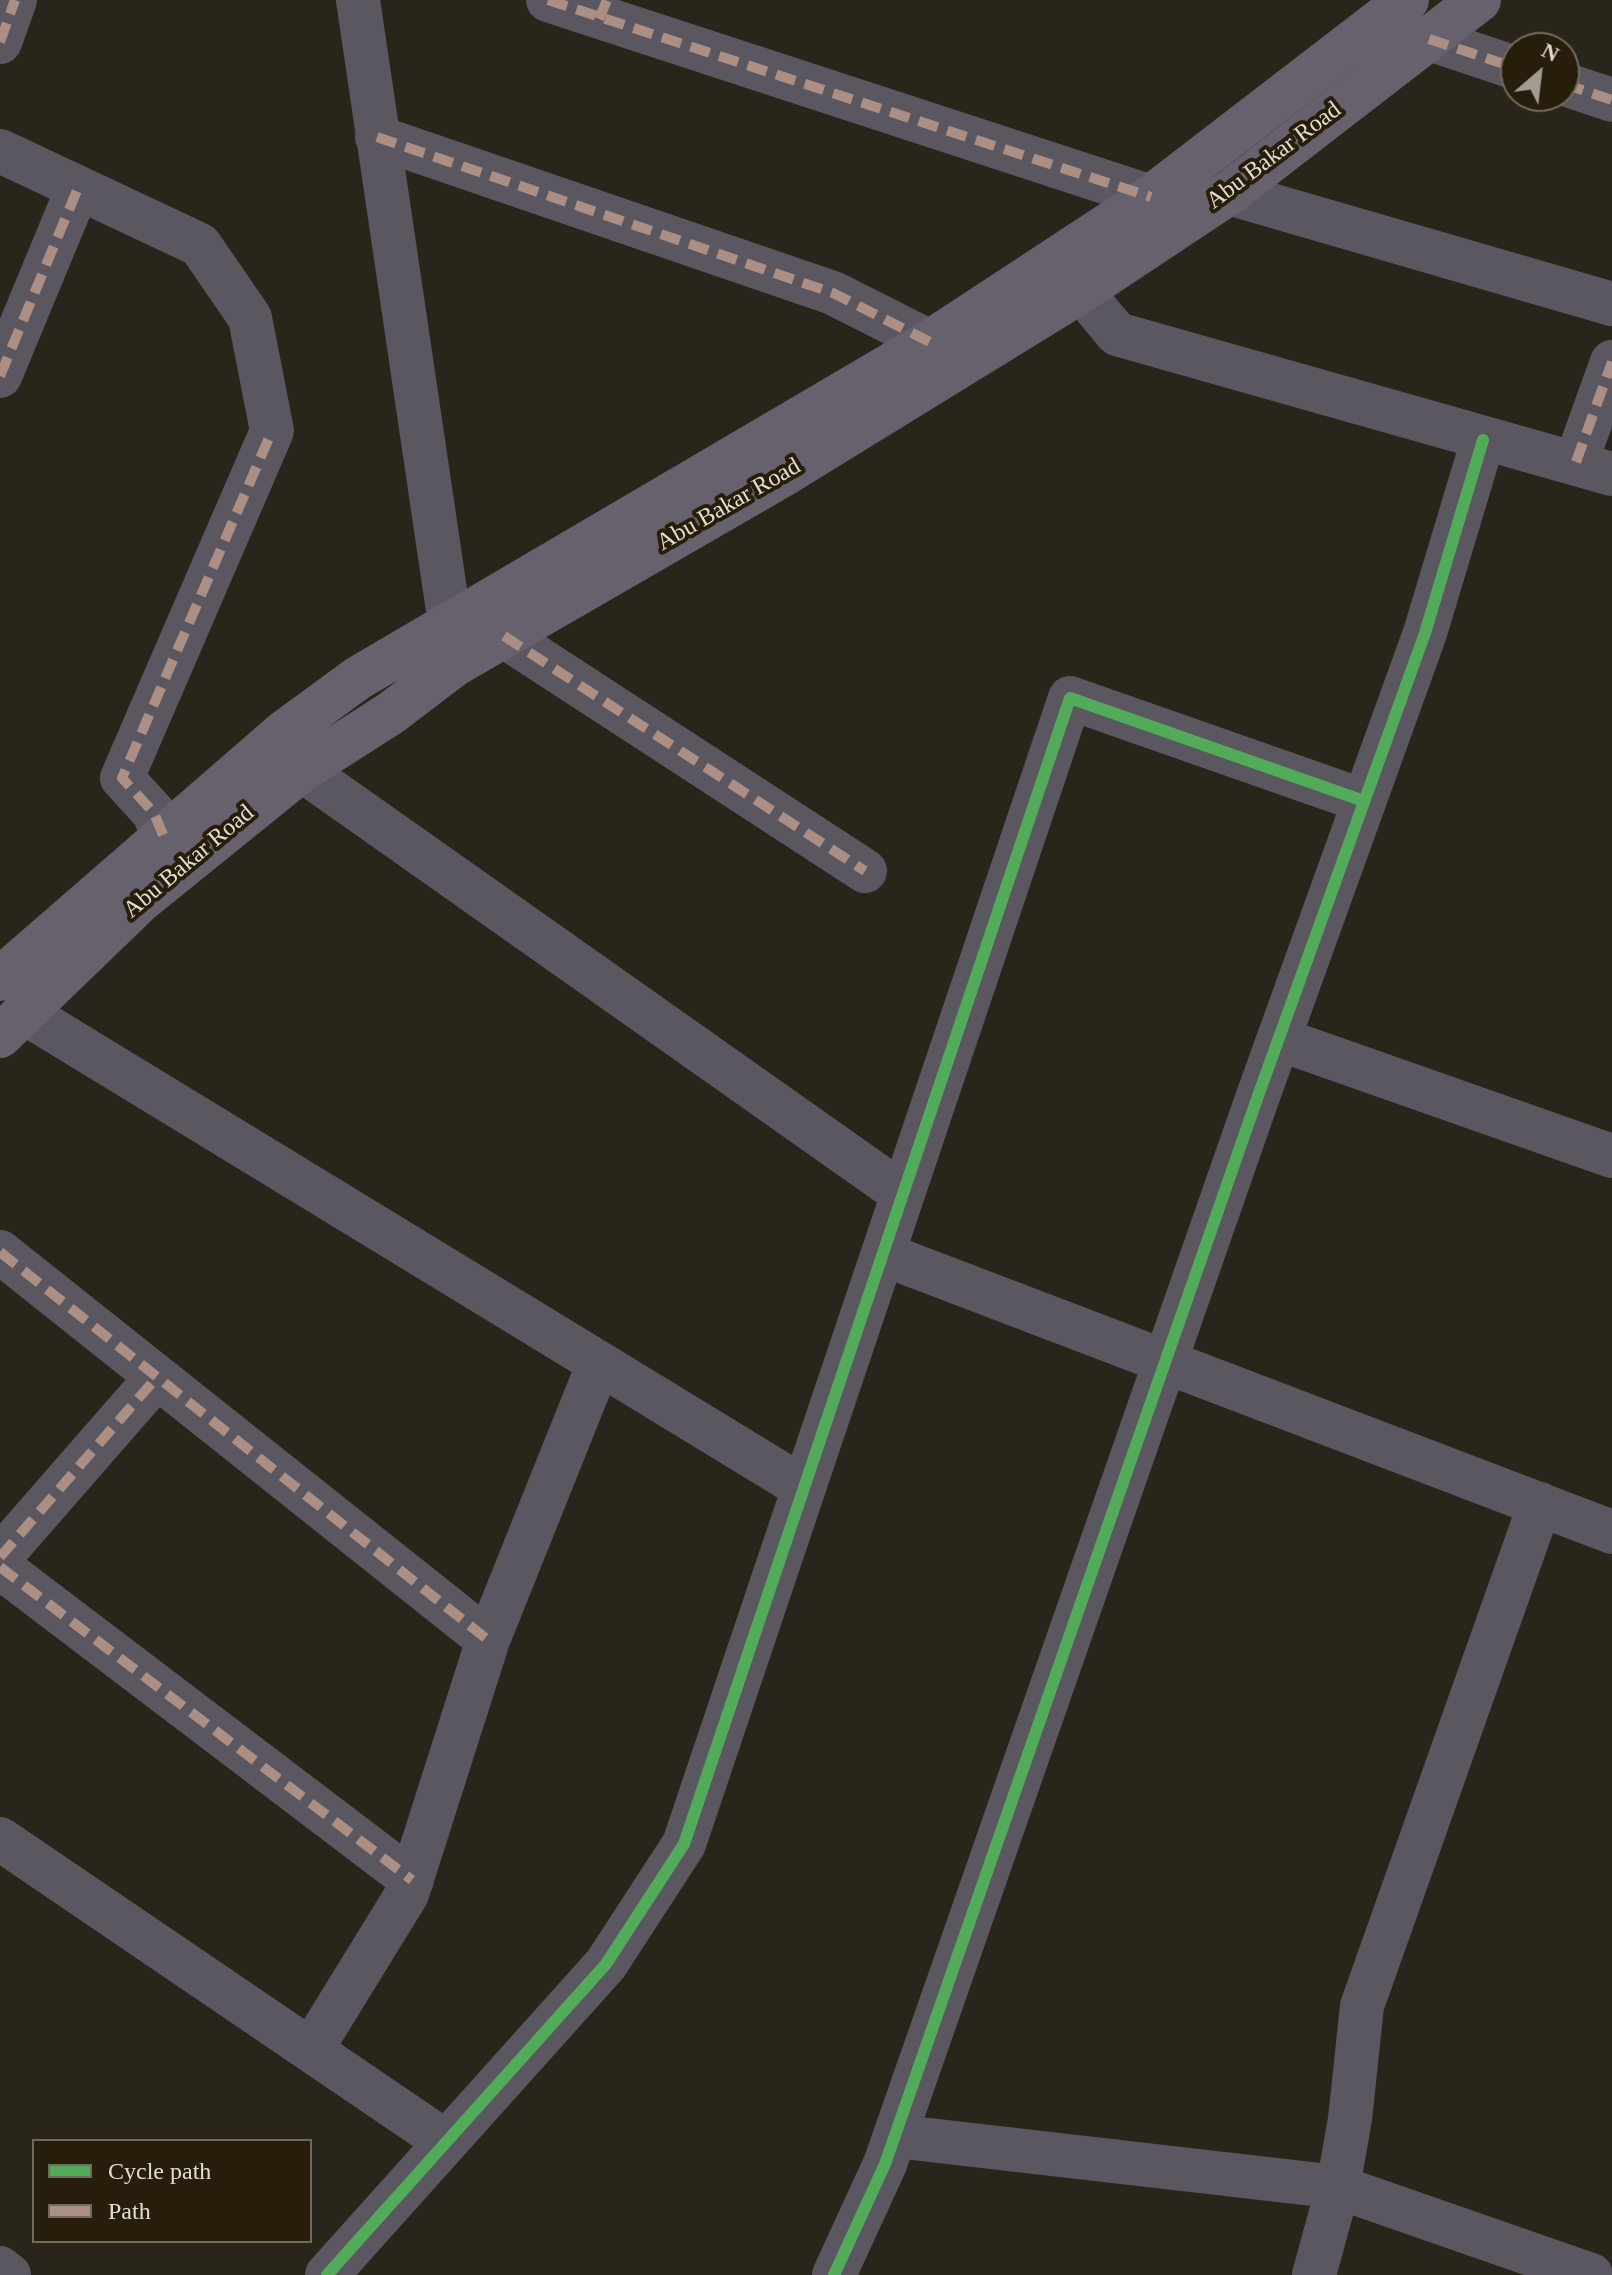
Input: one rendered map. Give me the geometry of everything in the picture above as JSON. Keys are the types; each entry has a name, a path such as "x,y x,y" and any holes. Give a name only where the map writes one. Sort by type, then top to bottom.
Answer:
{"main road":[{"name":"Abu Bakar Road","path":"0,979 163,835 293,751 391,713 454,665 781,476 1068,276 1151,197 1407,0"},
{"name":"Abu Bakar Road","path":"13,1025 293,751 358,678 930,342 1068,276 1229,193 1479,0"}],"street":[{"path":"0,42 15,0"},
{"path":"358,0 450,624"},
{"path":"548,0 603,10 1151,197"},
{"path":"1429,39 1500,63"},
{"path":"1580,89 1612,100"},
{"path":"377,137 833,293 930,342"},
{"path":"0,151 200,245 250,318 272,431 122,778 154,813 163,835"},
{"path":"0,376 78,188"},
{"path":"1229,193 1612,304"},
{"path":"1068,276 1117,334 1483,440 1594,468 1612,362"},
{"path":"834,2275 895,2136 1165,1362 1425,633 1483,440"},
{"path":"504,636 865,871"},
{"path":"327,2275 606,1964 684,1844 1070,698 1364,801"},
{"path":"293,751 903,1194"},
{"path":"13,1025 599,1363 804,1488"},
{"path":"1279,1039 1612,1156"},
{"path":"0,1252 488,1640"},
{"path":"883,1254 1612,1532"},
{"path":"311,2050 407,1894 488,1640 599,1363"},
{"path":"0,1557 157,1377"},
{"path":"1314,2275 1338,2187 1350,2119 1362,2006 1540,1504"},
{"path":"0,1567 412,1880"},
{"path":"0,1839 446,2142"},
{"path":"895,2136 1338,2187 1591,2275"},
{"path":"0,2268 9,2275"}],"marked path":[{"path":"0,42 15,0"},
{"path":"548,0 1151,197"},
{"path":"599,19 607,0"},
{"path":"1429,39 1500,63"},
{"path":"1580,89 1612,100"},
{"path":"377,137 833,293 930,342"},
{"path":"0,376 78,188"},
{"path":"1576,462 1612,362"},
{"path":"163,835 154,813 122,778 272,431"},
{"path":"504,636 865,871"},
{"path":"0,1252 488,1640"},
{"path":"0,1557 157,1377"},
{"path":"0,1567 412,1880"}],"cycle path":[{"path":"834,2275 885,2164 1258,1096 1425,633 1483,440"},
{"path":"327,2275 606,1964 684,1844 1070,698 1364,801"}]}
